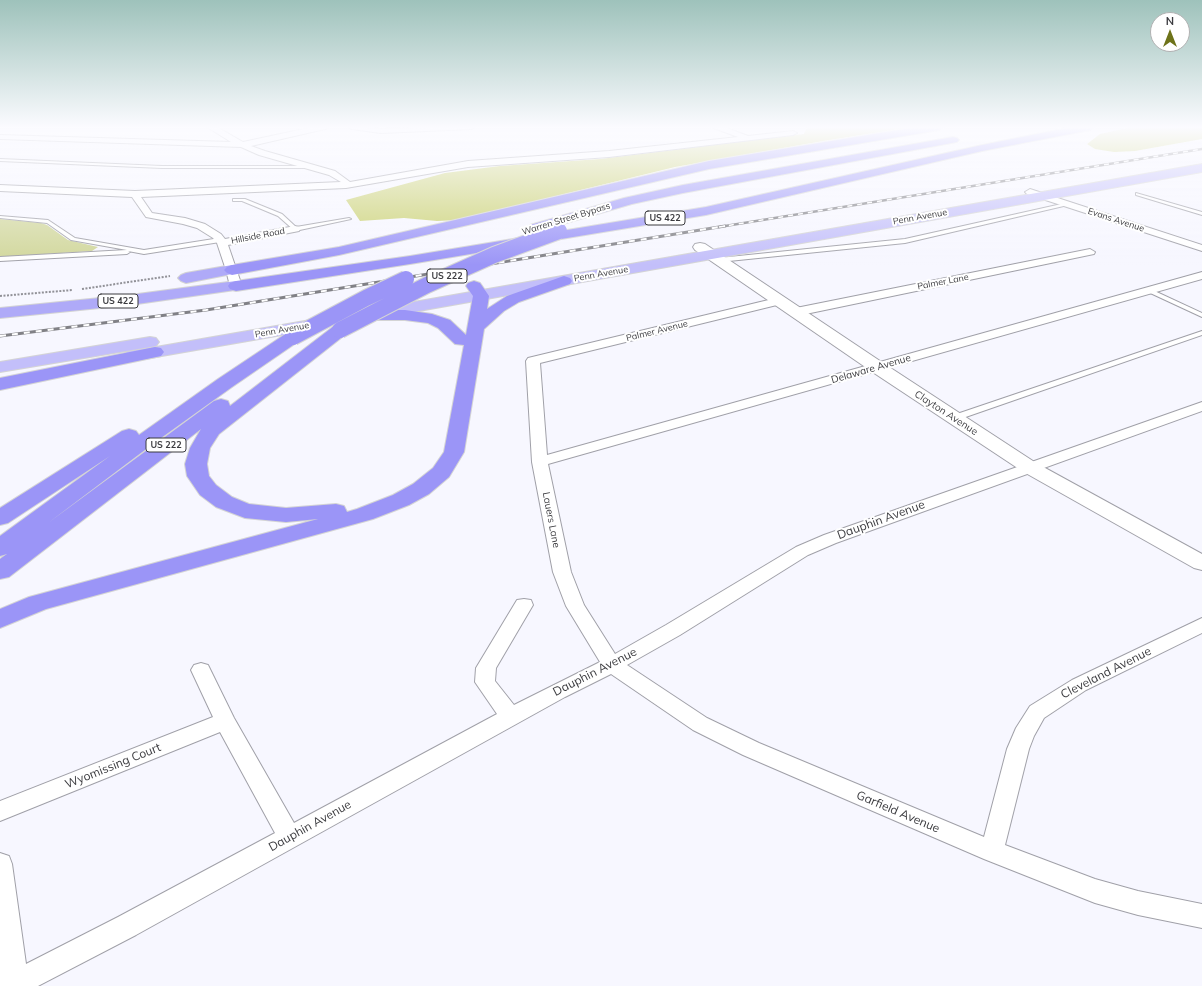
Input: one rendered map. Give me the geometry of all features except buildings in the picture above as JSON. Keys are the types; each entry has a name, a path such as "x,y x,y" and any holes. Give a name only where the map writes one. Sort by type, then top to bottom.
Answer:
{"highway":[{"name":"US 422","path":"0,302 106,292 339,251 675,173"},
{"name":"Warren Street Bypass","path":"293,337 366,298 432,267 499,239 629,201 770,173"},
{"name":"Warren Street Bypass","path":"340,330 426,285 494,255 559,231 637,208 691,195 809,173"},
{"name":"US 422","path":"0,313 130,300 418,259 706,211 873,173"},
{"path":"340,330 221,421 207,434 198,455 197,470 203,483 215,496 224,502 245,511 269,514 310,514 339,510 365,504 392,493 410,483 427,469 439,451 468,334 498,308 513,299 564,280"},
{"path":"0,619 38,603 358,516 411,495 441,472 454,452 468,334 475,293"},
{"path":"368,315 405,315 432,319 452,330 468,334"},
{"name":"US 222","path":"0,571 214,410 274,368 340,330"},
{"path":"0,518 166,412 226,375 293,337"},
{"name":"US 222","path":"0,548 147,439 225,383 293,337"},
{"path":"0,384 155,352"}],"main road":[{"name":"Penn Avenue","path":"0,367 564,280 1145,173"},
{"name":"Penn Avenue","path":"1036,194 1170,173"},
{"name":"Penn Avenue","path":"0,379 368,315 475,293 710,254"}],"street":[{"path":"333,173 344,181 346,185"},
{"path":"0,188 136,194 346,185 416,173"},
{"path":"136,194 149,215 185,221 201,226 217,236 221,242 232,270 236,286"},
{"name":"Evans Avenue","path":"1036,194 1202,248"},
{"name":"Hillside Road","path":"221,242 295,229"},
{"name":"Palmer Lane","path":"796,312 1090,252"},
{"name":"Clayton Avenue","path":"710,254 877,367 1029,467 1202,563"},
{"name":"Delaware Avenue","path":"540,462 1202,275"},
{"name":"Palmer Avenue","path":"534,361 781,301"},
{"name":"Lauers Lane","path":"534,361 540,462 562,572 575,606 612,665"},
{"name":"Dauphin Avenue","path":"12,985 127,926 558,691 612,665 673,630 802,551 830,539 1202,406"},
{"path":"511,717 485,682 486,668 524,605"},
{"name":"Cleveland Avenue","path":"992,851 1018,749 1024,734 1037,712 1079,684 1202,625"},
{"name":"Garfield Avenue","path":"612,665 679,711 721,735 750,749 992,851 1095,891 1138,903 1202,916"},
{"path":"201,670 225,721 290,837"},
{"name":"Wyomissing Court","path":"0,811 225,721"},
{"path":"0,864 12,985"}],"lane":[{"path":"1138,194 1202,214"},
{"path":"235,200 243,200 280,215 295,229 349,219"},
{"path":"710,254 905,240 1066,204"},
{"path":"0,216 48,222 73,239 144,252"},
{"path":"0,259 144,252 221,242"},
{"path":"1148,290 1202,315"},
{"path":"954,418 1202,333"}],"path":[{"path":"0,296 116,285 176,275"}],"green space":[{"path":"445,173 650,173 458,220 437,221 404,218 360,221 346,200"},
{"path":"0,219 41,223 47,225 68,240 98,247 92,251 0,257"}],"railway":[{"path":"719,227 1053,173"},
{"path":"0,336 206,310 725,226"}]}
